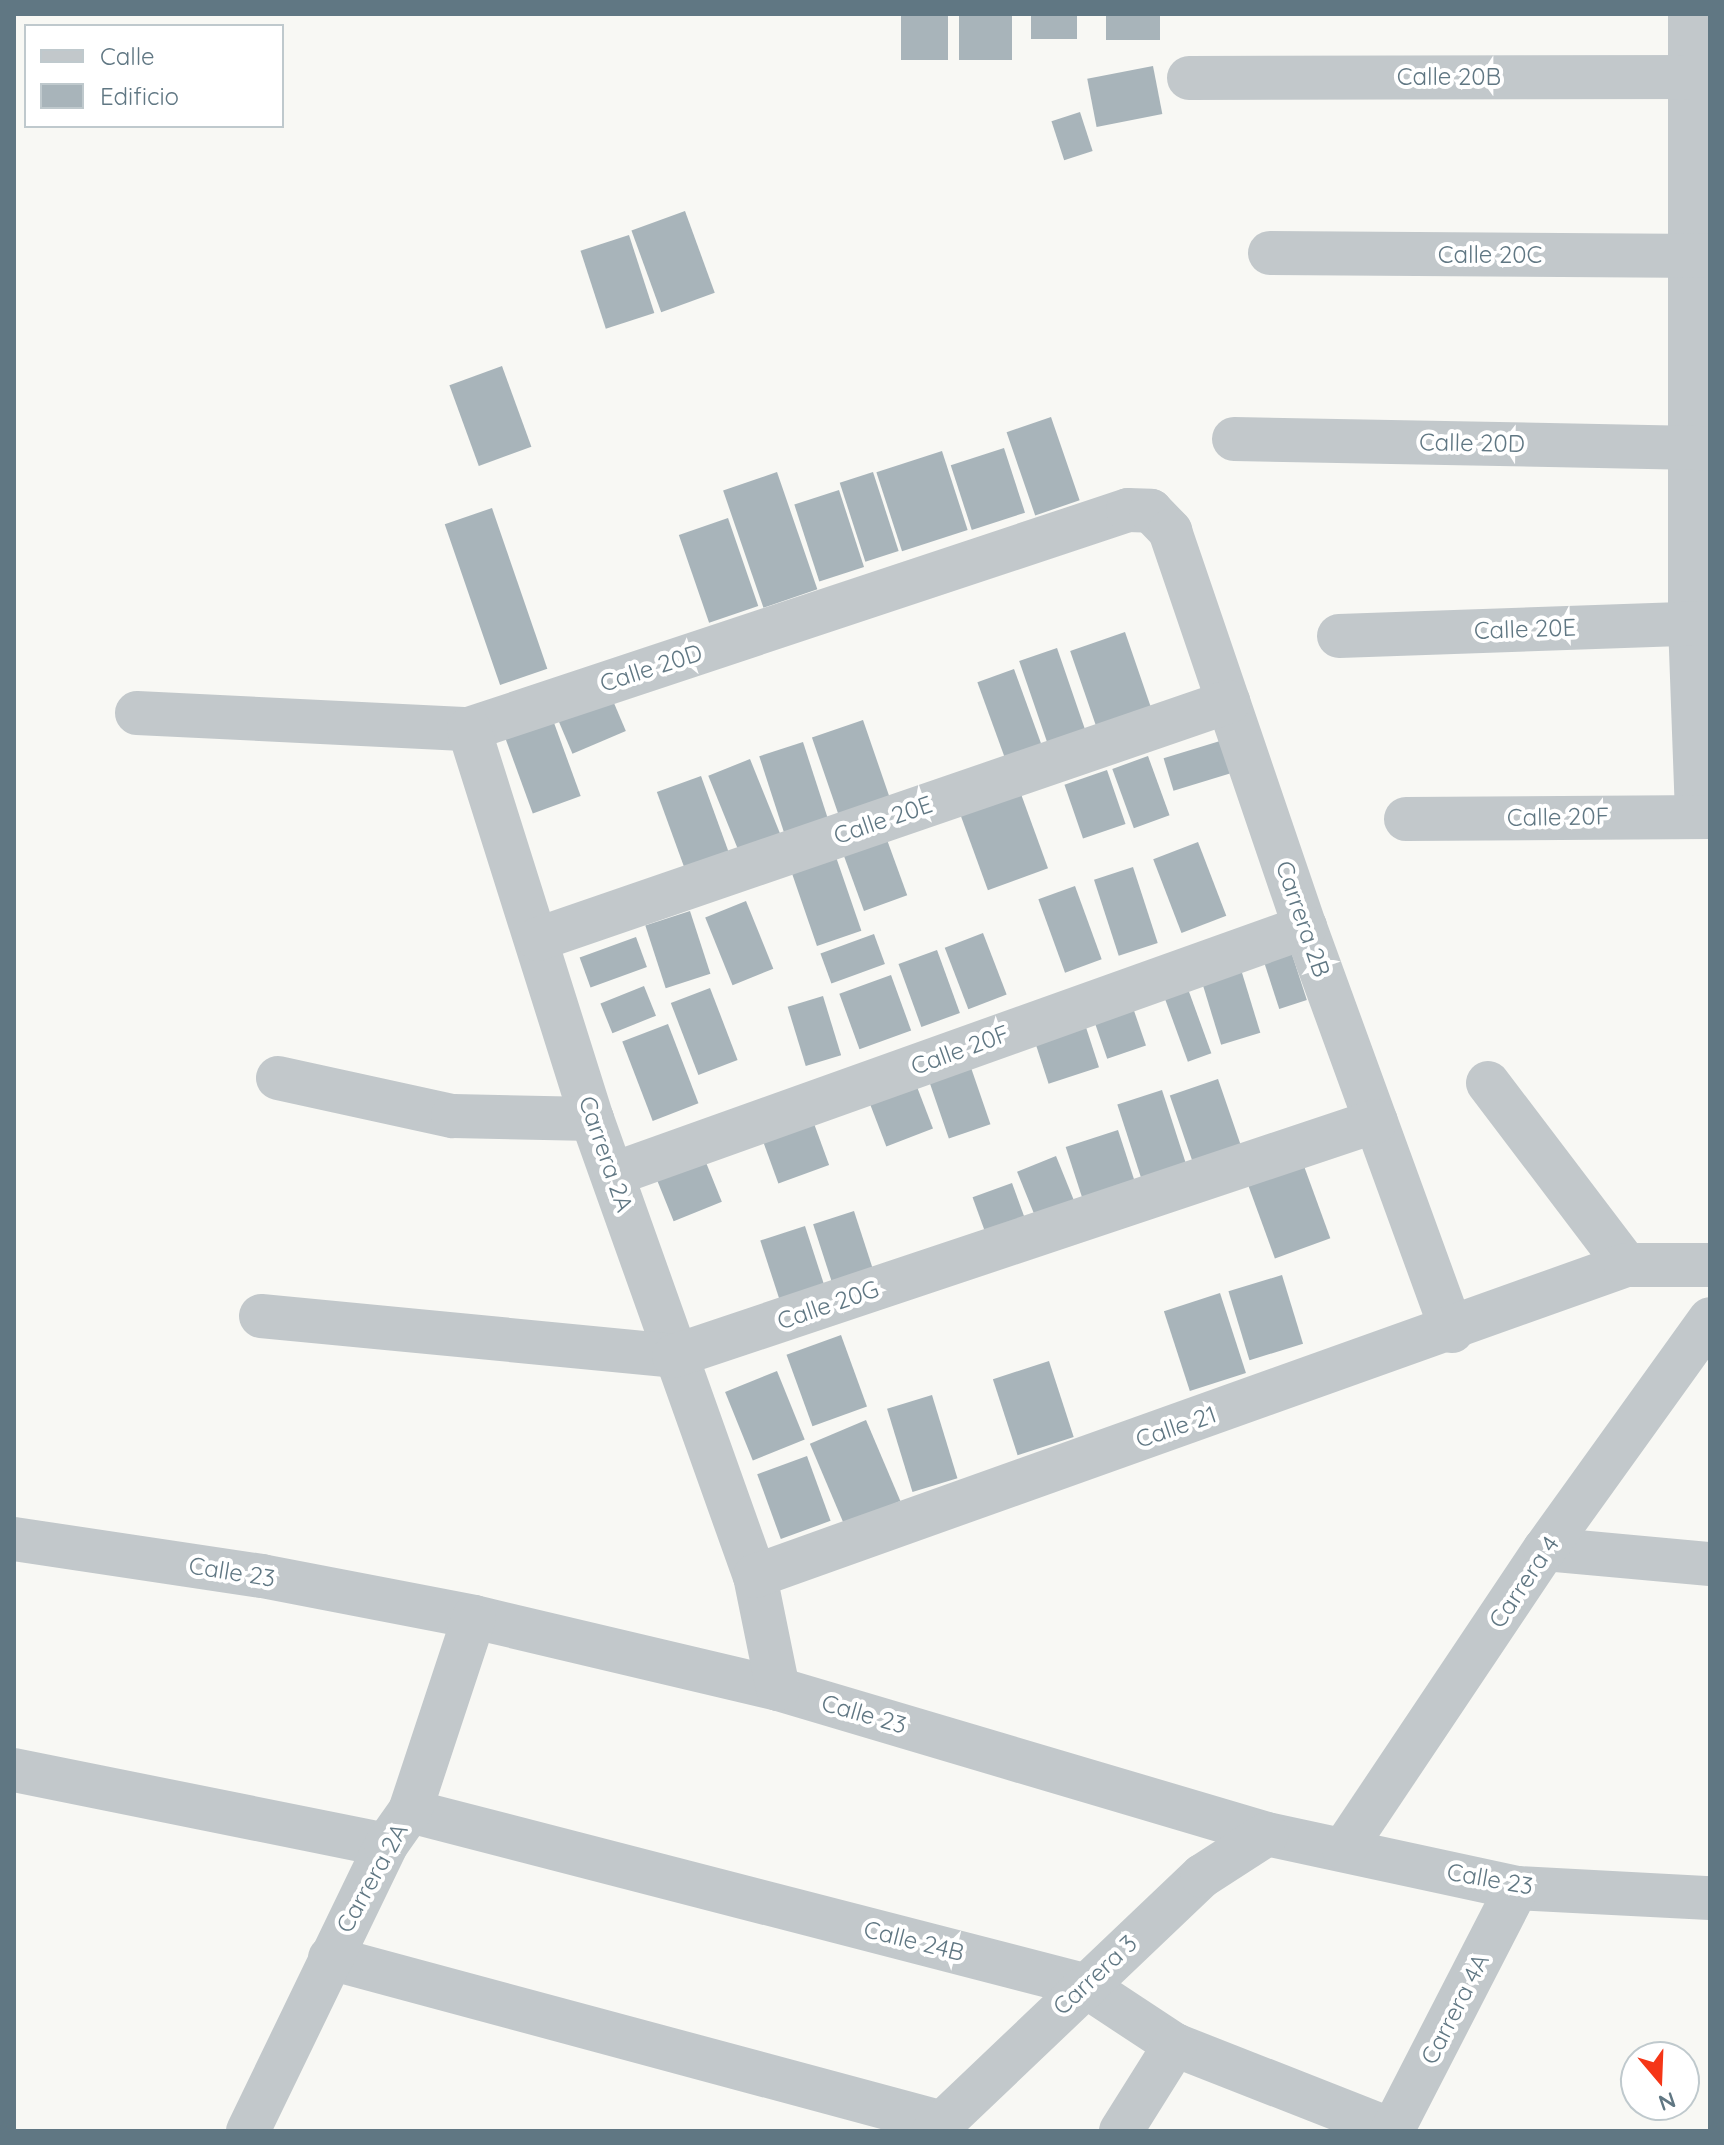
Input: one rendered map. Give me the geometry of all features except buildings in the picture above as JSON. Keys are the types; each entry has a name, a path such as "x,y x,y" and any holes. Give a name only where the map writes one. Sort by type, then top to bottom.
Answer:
{"street":[{"path":"1690,14 1700,76 1700,623 1704,816"},
{"name":"Calle 20B","path":"1189,78 1700,76"},
{"name":"Calle 20C","path":"1270,253 1700,256"},
{"name":"Calle 20D","path":"1234,439 1700,448"},
{"name":"Calle 20D","path":"137,713 469,729 1128,510 1151,511"},
{"name":"Carrera 2B","path":"1151,511 1170,531 1305,927 1452,1331"},
{"name":"Calle 20E","path":"1339,636 1700,623"},
{"name":"Calle 20E","path":"538,939 1228,702"},
{"name":"Carrera 2A","path":"469,729 538,939 592,1119 755,1576"},
{"name":"Calle 20F","path":"1406,819 1704,816"},
{"name":"Calle 20F","path":"614,1174 1305,927"},
{"path":"278,1078 453,1116 592,1119"},
{"path":"1488,1083 1626,1265"},
{"name":"Calle 20G","path":"261,1316 674,1356 1376,1121"},
{"name":"Calle 21","path":"755,1576 1452,1331 1626,1265 1710,1265"},
{"name":"Carrera 4","path":"1344,1849 1545,1549 1710,1319"},
{"name":"Calle 23","path":"14,1539 262,1576 474,1617 778,1689 1267,1834 1517,1888 1710,1898"},
{"path":"1545,1549 1710,1564"},
{"path":"755,1576 778,1689"},
{"name":"Carrera 2A","path":"248,2131 330,1958 398,1828 474,1617"},
{"name":"Calle 24B","path":"14,1770 398,1828 1084,1985 1175,2045 1393,2131"},
{"name":"Carrera 3","path":"937,2127 1202,1876 1267,1834"},
{"name":"Carrera 4A","path":"1393,2131 1517,1888"},
{"path":"330,1958 937,2127"},
{"path":"1121,2131 1175,2045"}]}
